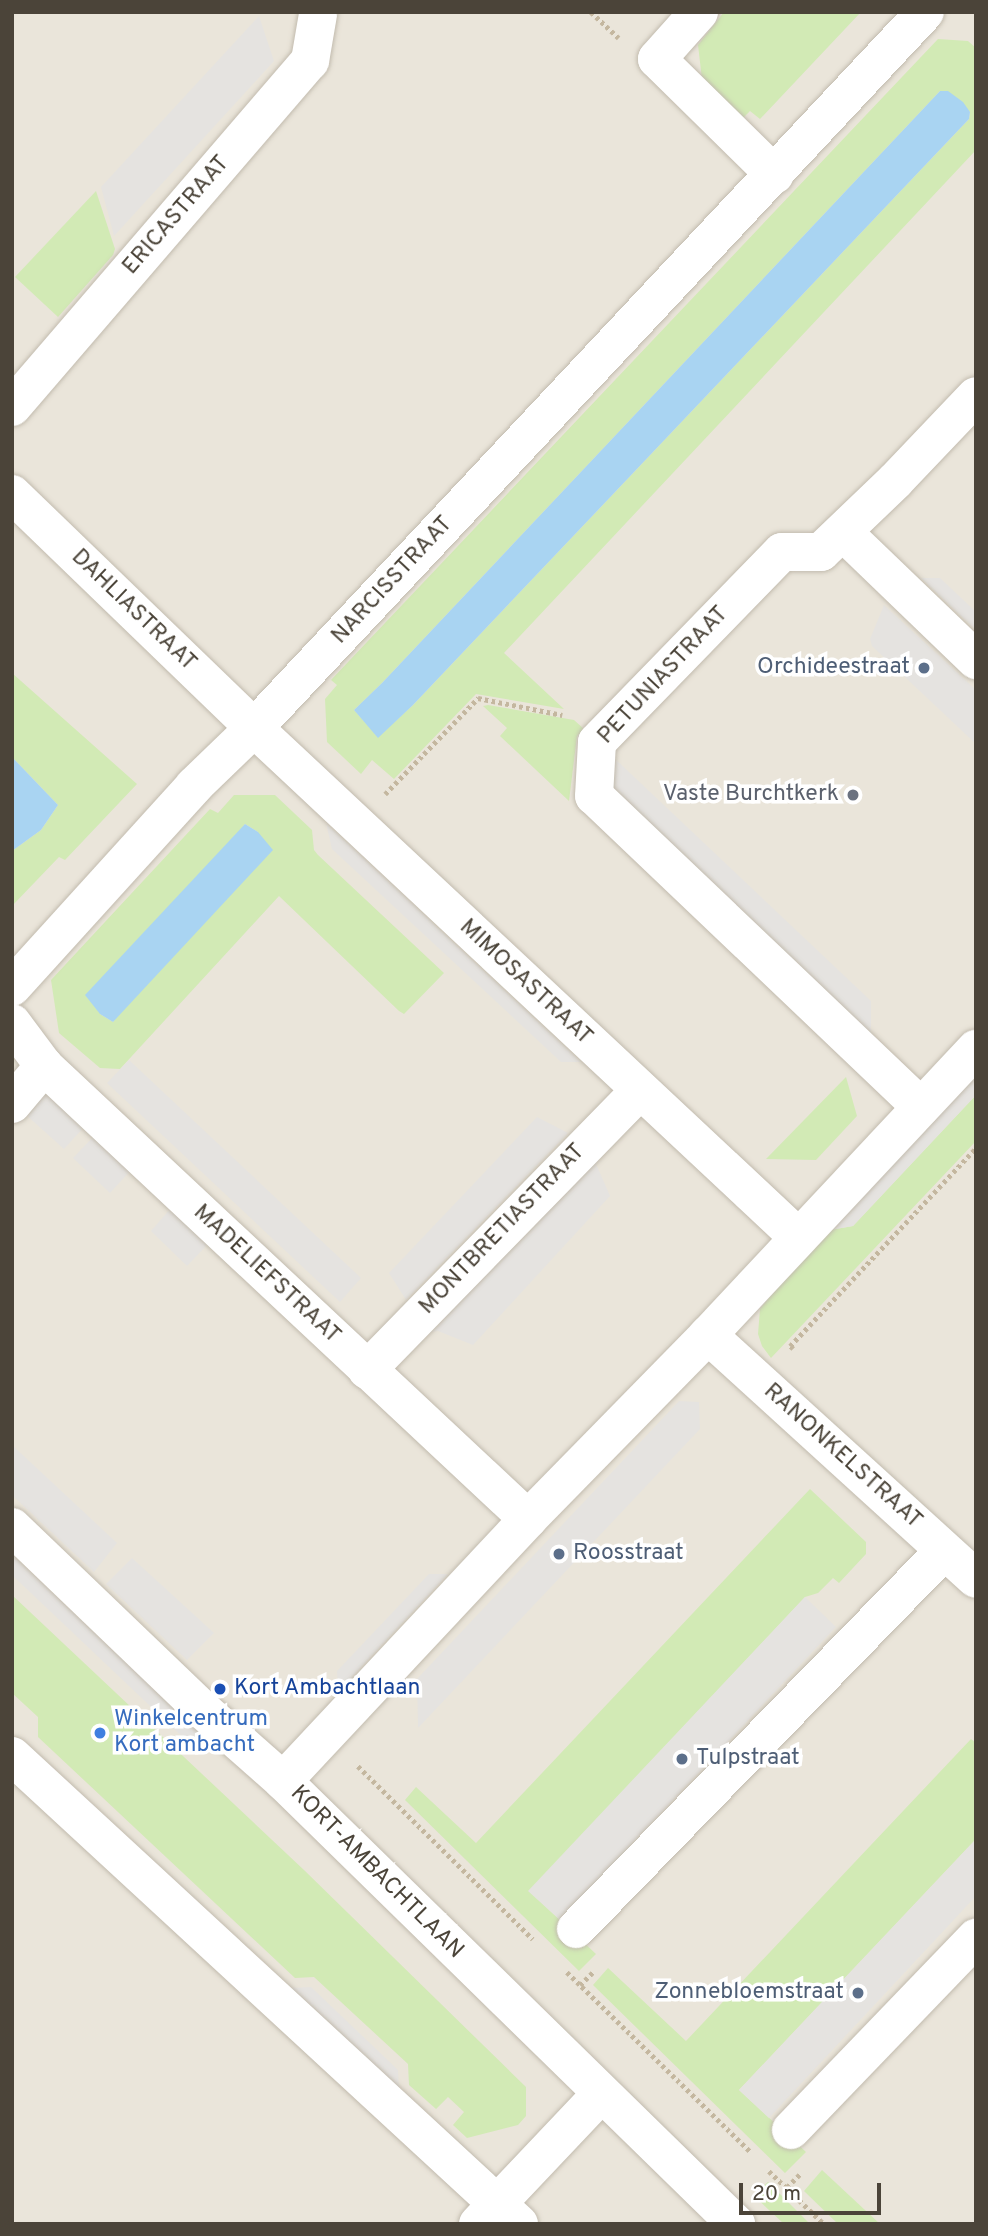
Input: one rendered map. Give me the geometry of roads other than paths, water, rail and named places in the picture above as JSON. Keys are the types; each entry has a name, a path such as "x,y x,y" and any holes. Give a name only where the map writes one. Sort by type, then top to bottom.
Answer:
{"street":[{"path":"699,12 657,59 775,175"},
{"name":"NARCISSTRAAT","path":"12,987 194,786 254,728 926,12"},
{"name":"ERICASTRAAT","path":"12,407 310,61 318,14"},
{"name":"PETUNIASTRAAT","path":"921,1107 594,796 597,742 782,552 821,552 844,532 976,396"},
{"name":"DAHLIASTRAAT","path":"12,494 254,728"},
{"path":"844,532 976,660"},
{"name":"MIMOSASTRAAT","path":"254,728 798,1237"},
{"name":"MADELIEFSTRAAT","path":"12,1023 44,1066 528,1519"},
{"path":"283,1781 528,1519 708,1335 976,1049"},
{"path":"12,1104 44,1066"},
{"name":"MONTBRETIASTRAAT","path":"367,1370 640,1090"},
{"name":"RANONKELSTRAAT","path":"708,1335 976,1579"},
{"name":"KORT-AMBACHTLAAN","path":"12,1527 204,1711 283,1781 736,2224"},
{"path":"576,1929 944,1551"},
{"path":"12,1756 497,2217 601,2094"},
{"path":"790,2130 976,1938"}],"water":[{"path":"940,91 948,91 963,102 970,112 969,119 413,705 378,738 354,710"},
{"path":"12,757 58,805 41,830 12,851"},
{"path":"245,824 258,832 273,850 113,1022 100,1014 85,995"}],"place":[{"name":"Orchideestraat","path":"924,668"},
{"name":"Vaste Burchtkerk","path":"853,795"},
{"name":"Roosstraat","path":"559,1554"},
{"name":"Kort Ambachtlaan","path":"220,1689"},
{"name":"Winkelcentrum Kort ambacht","path":"100,1733"},
{"name":"Tulpstraat","path":"682,1759"},
{"name":"Zonnebloemstraat","path":"858,1993"}]}
